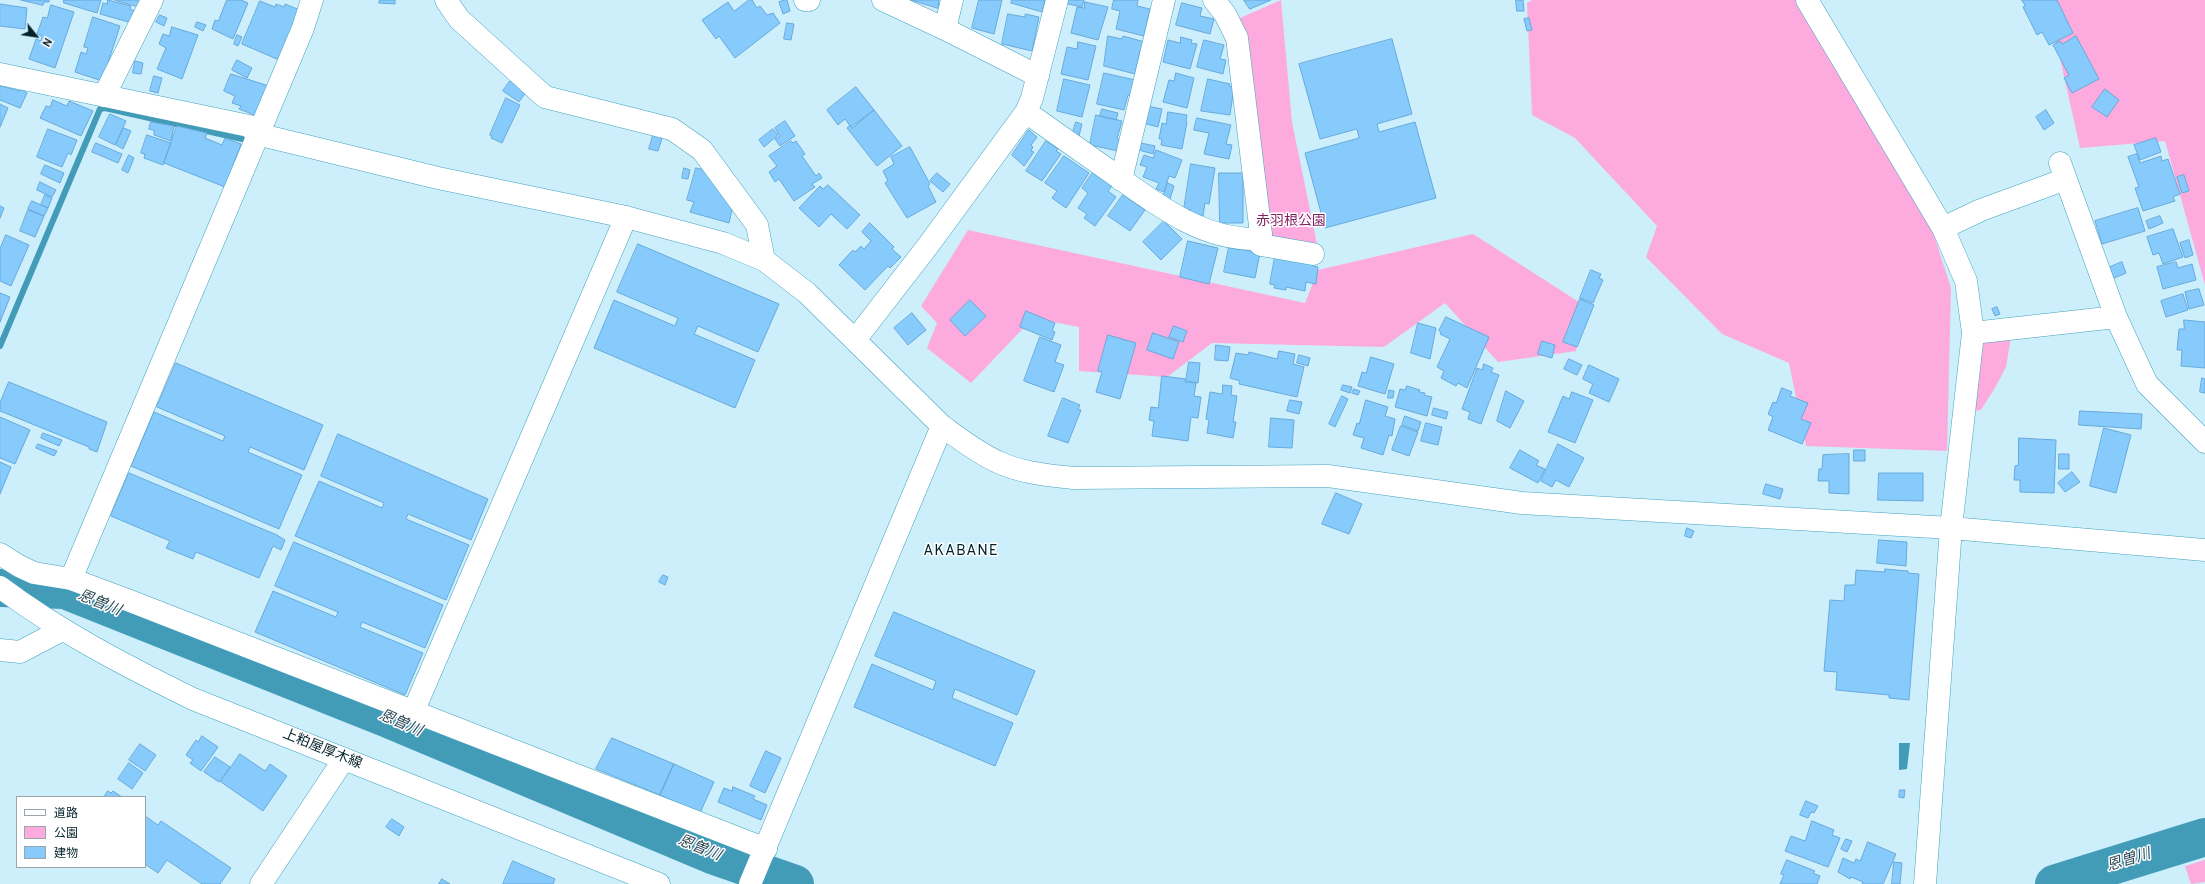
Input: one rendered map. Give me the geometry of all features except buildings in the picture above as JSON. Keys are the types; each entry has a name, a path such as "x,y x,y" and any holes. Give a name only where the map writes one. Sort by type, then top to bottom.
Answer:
{"street":[{"path":"104,96 152,0"},
{"path":"446,0 459,19 545,97 672,129 702,150 757,225 764,260"},
{"path":"883,0 945,29 1038,76"},
{"path":"945,29 952,0"},
{"path":"854,340 927,247 1026,112 1032,98 1057,0"},
{"path":"1121,180 1164,0"},
{"path":"1026,112 1121,180 1182,221 1211,233 1239,239 1255,239 1260,234 1237,38 1225,14 1214,0"},
{"path":"1807,0 1943,228 1966,281 1973,333 1951,528 1925,884"},
{"path":"71,579 257,134 303,28 306,1"},
{"path":"0,74 249,126 257,134 438,178 626,217 722,243 764,260 807,293 942,426 966,444 999,463 1038,473 1073,478 1328,476 1522,503 1951,528 2205,550"},
{"path":"1943,228 2063,171 2116,317 2147,384 2205,442"},
{"path":"414,710 626,217"},
{"path":"1255,239 1261,245 1313,254"},
{"path":"1973,333 2116,317"},
{"path":"750,884 942,426"},
{"path":"0,554 19,566 34,573 71,579 414,710 765,850"},
{"name":"上粕屋厚木線","path":"0,587 32,611 62,630 139,673 193,699 659,884"},
{"path":"0,650 20,652 62,630"},
{"path":"261,884 344,759"}],"green space":[{"name":"赤羽根公園","path":"1281,0 1292,122 1318,249 1279,242 1271,235 1250,52 1240,18"},
{"path":"1532,0 1802,0 1914,174 1951,288 1947,451 1806,446 1789,363 1722,334 1646,257 1657,226 1575,138 1532,115 1527,3"},
{"path":"2029,0 2205,0 2205,285 2165,141 2080,148 2057,45"},
{"path":"968,230 1305,303 1318,270 1473,234 1582,304 1576,351 1498,362 1445,303 1384,347 1212,343 1167,377 1079,371 1079,327 1033,318 971,383 927,348 937,323 921,306"},
{"path":"2011,337 2006,367 1981,410 1974,411 1984,338"},
{"path":"2205,860 2205,882 2191,884 2185,866"}],"water":[{"path":"1899,743 1910,743 1907,769 1899,770"}],"waterway":[{"path":"0,346 100,109 105,108 242,139"},
{"name":"恩曽川","path":"0,588 65,590 386,718 712,855 795,884"},
{"name":"恩曽川","path":"2054,884 2205,837"}],"district":[{"name":"AKABANE","path":"961,552"}]}
